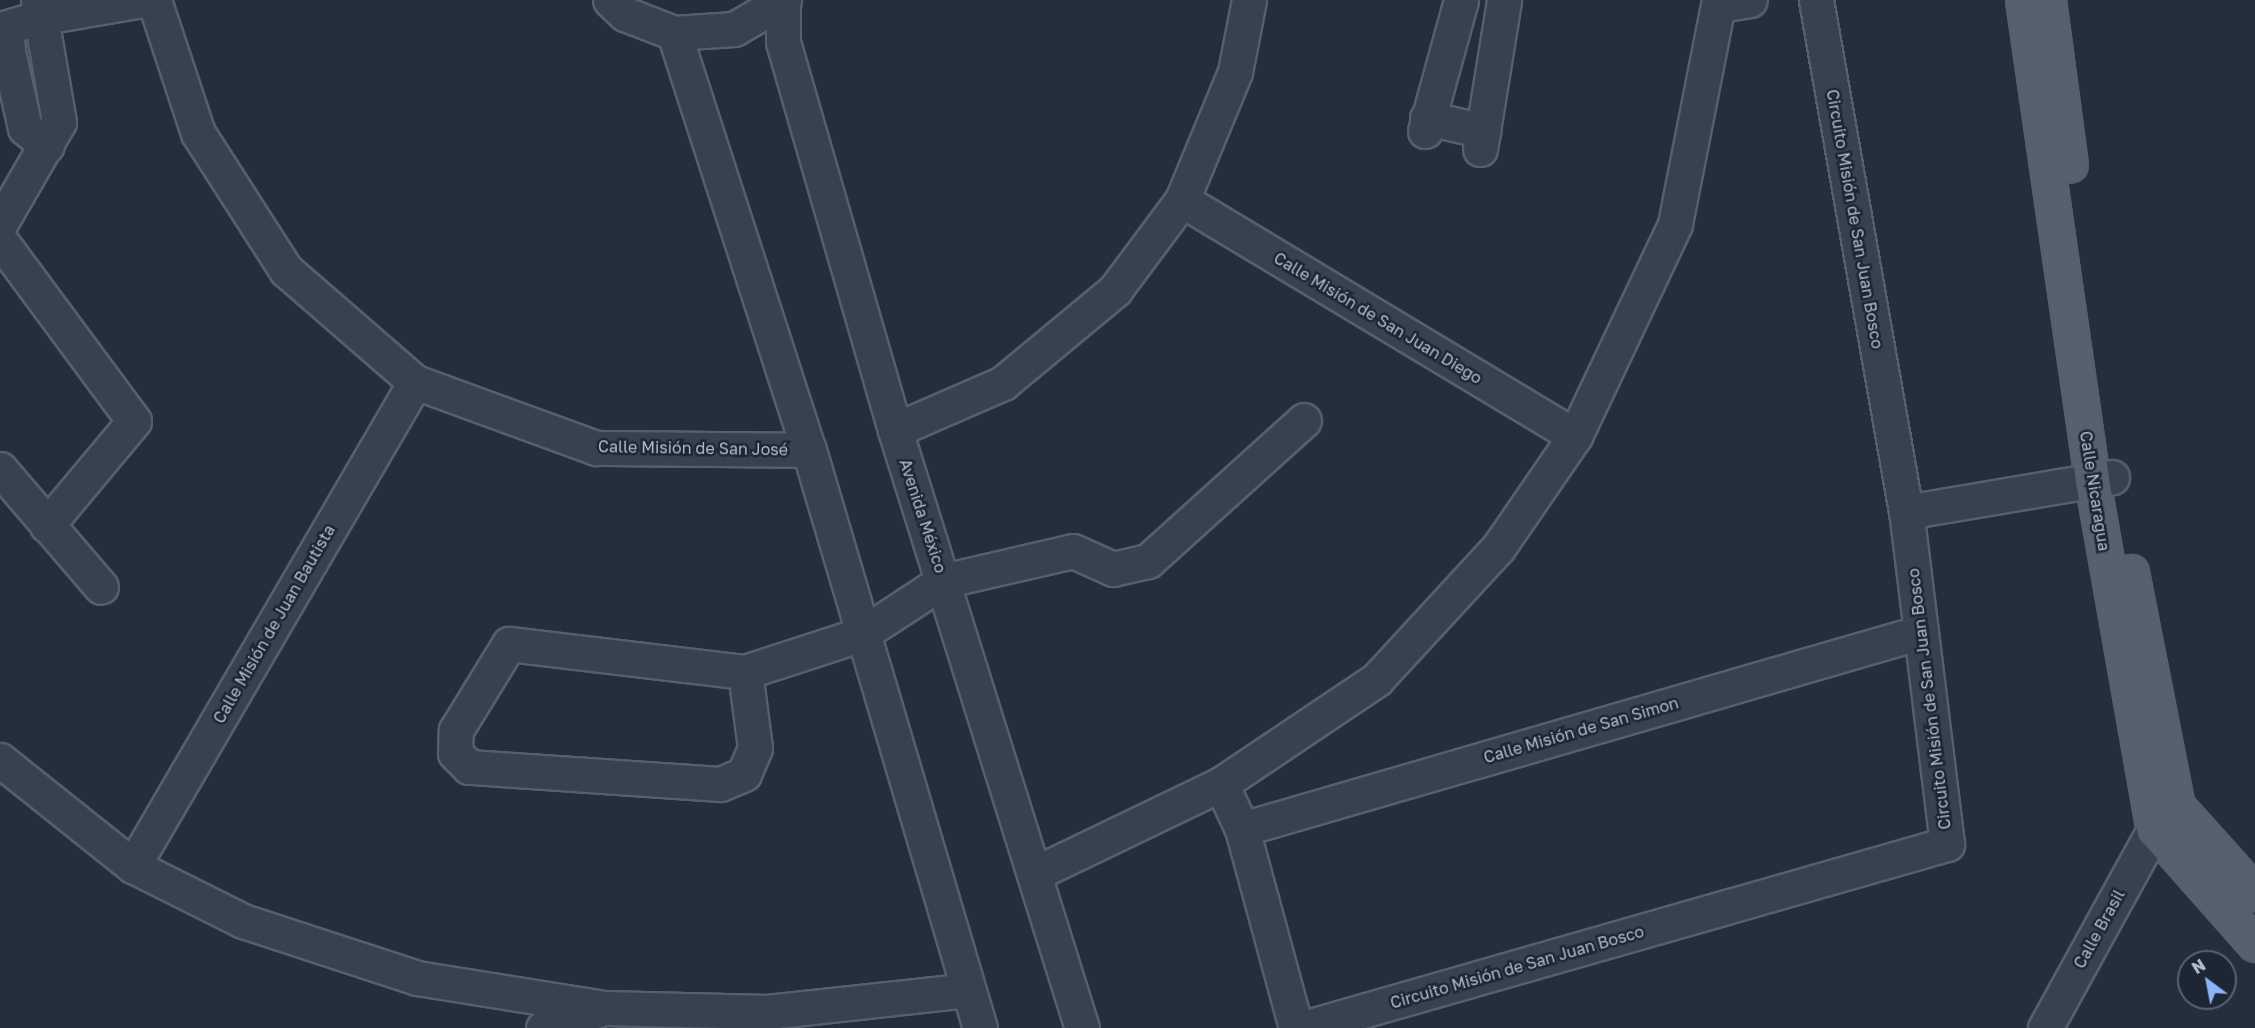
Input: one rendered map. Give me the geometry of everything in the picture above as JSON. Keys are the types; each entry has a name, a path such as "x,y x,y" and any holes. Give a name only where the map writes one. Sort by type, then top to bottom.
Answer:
{"main road":[{"name":"Calle Nicaragua","path":"2023,0 2102,479 2154,830"},
{"name":"Calle Nicaragua","path":"2048,0 2102,479 2177,806"},
{"path":"2255,892 2177,806 2154,830 2255,944"}],"street":[{"path":"47,146 25,128 3,28 38,9 142,0"},
{"name":"Calle Misión de San José","path":"154,0 198,134 286,270 416,382 596,448 809,450"},
{"path":"610,0 625,14 674,33 734,29 784,0"},
{"name":"Avenida México","path":"784,0 783,42 895,429 1082,1028"},
{"path":"895,429 1003,383 1115,290 1182,200 1235,72 1249,0"},
{"path":"1461,0 1426,124 1482,140 1503,0"},
{"name":"Circuito Misión de San Juan Bosco","path":"1303,1028 1947,844 1906,512 1816,0"},
{"path":"1034,874 1221,784 1377,679 1498,549 1575,436 1675,224 1729,2"},
{"path":"0,224 59,122 38,9"},
{"path":"674,33 809,450 980,1028"},
{"name":"Calle Misión de San Juan Diego","path":"1182,200 1575,436"},
{"path":"0,240 134,421 47,525"},
{"name":"Calle Misión de Juan Bautista","path":"133,866 416,382"},
{"path":"745,672 755,748 744,774 720,784 469,767 455,753 456,730 509,644 745,672 862,634 943,581 1073,551 1113,569 1149,561 1304,420"},
{"path":"0,469 101,587"},
{"path":"1906,512 2102,479"},
{"name":"Calle Misión de San Simon","path":"1242,829 1921,632"},
{"path":"0,760 133,866 243,921 417,978 605,1008 769,1020 968,990"},
{"path":"1221,784 1242,829 1296,1028"},
{"name":"Calle Brasil","path":"2045,1028 2154,830"},
{"path":"543,1028 605,1008"}]}
